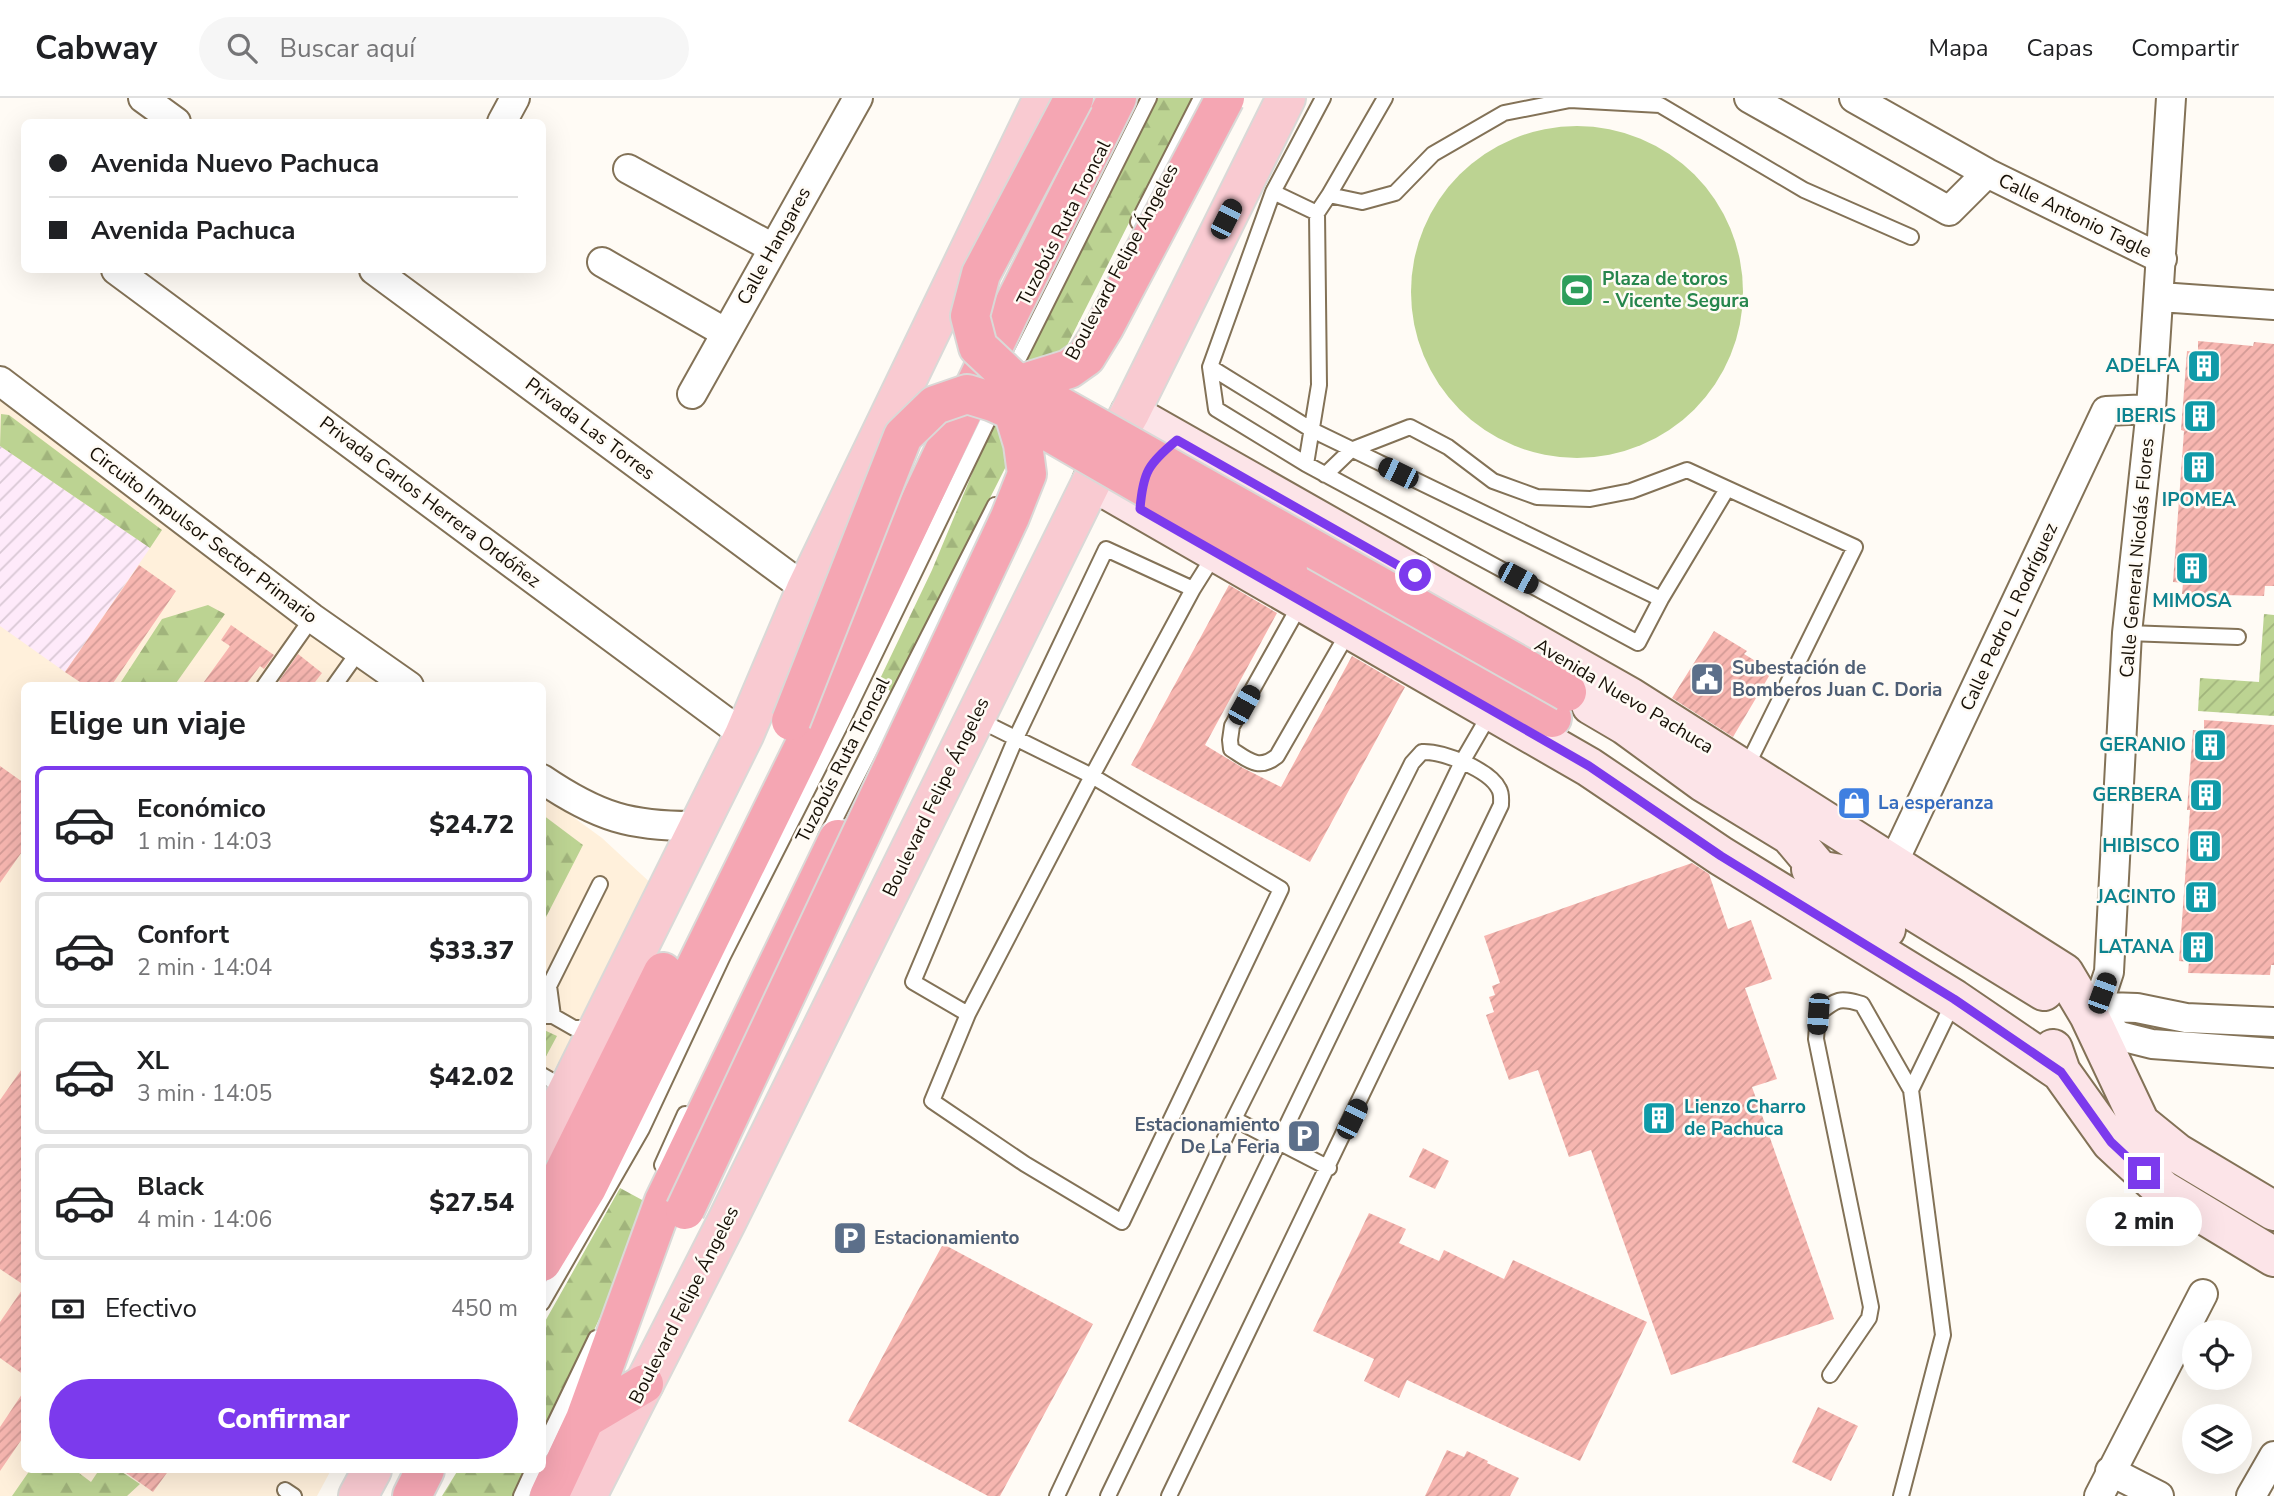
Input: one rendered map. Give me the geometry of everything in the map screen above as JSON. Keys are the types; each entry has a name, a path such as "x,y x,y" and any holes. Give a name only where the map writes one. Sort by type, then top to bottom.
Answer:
{"highway":[{"path":"611,1317 665,1252 1010,517 1027,474 1018,397 1012,379 978,347 970,316 981,274 1074,98"},
{"path":"546,1255 587,1188 803,748 1009,314 1117,98"},
{"name":"Boulevard Felipe Ángeles","path":"557,1479 585,1419 611,1317 663,1201 1055,391 1207,98"},
{"path":"546,1193 552,1158 791,721 903,436 935,405 967,394 993,402 1018,397 1086,357 1225,98"},
{"path":"1018,397 1288,570 1560,705"},
{"path":"585,1419 644,1384"},
{"path":"412,1496 424,1473"}],"main road":[{"path":"552,1158 554,1086 600,1028 744,735 806,589 1043,98"},
{"name":"Boulevard Felipe Ángeles","path":"557,1479 644,1384 1092,481 1130,413 1286,98"},
{"name":"Avenida Nuevo Pachuca","path":"1130,413 1629,697 2064,973 2089,1015"},
{"path":"1140,509 1148,468 1177,440"},
{"path":"1092,481 1589,766 1721,856 1954,999 2061,1072"},
{"path":"1560,705 1625,725 1703,782 1790,835 1847,903 2038,1029 2053,1047 2061,1072 2111,1142 2163,1190 2274,1257"},
{"path":"1819,871 1858,877 2041,989 2089,1015 2140,1123 2177,1153 2274,1211"},
{"path":"2061,1072 2089,1015"},
{"path":"358,1496 370,1473"}],"street":[{"path":"143,98 172,119"},
{"path":"504,119 515,98"},
{"name":"Calle Hangares","path":"692,394 858,98"},
{"name":"Calle Antonio Tagle","path":"1749,98 1949,211 1987,173"},
{"name":"Calle Antonio Tagle","path":"1854,98 1987,173 2162,259"},
{"name":"Calle General Nicolás Flores","path":"2089,1015 2102,993 2109,972 2127,633 2151,409 2171,98"},
{"path":"628,169 773,248"},
{"path":"602,262 726,333"},
{"name":"Privada Carlos Herrera Ordóñez","path":"120,273 744,735"},
{"name":"Privada Las Torres","path":"378,273 806,589"},
{"path":"2160,297 2274,305"},
{"name":"Circuito Impulsor Sector Primario","path":"0,381 312,618 403,682"},
{"name":"Calle Pedro L Rodríguez","path":"1893,863 2106,411 2151,409"},
{"path":"546,782 574,801 618,819 660,827 699,826"},
{"path":"2089,1015 2108,1007 2137,1008 2186,1018 2274,1022"},
{"name":"Avenida Nuevo Pachuca","path":"2089,1015 2120,1036 2151,1044 2274,1053"},
{"path":"2099,1496 2203,1294"},
{"path":"2251,1496 2274,1456"},
{"path":"2110,1471 2159,1496"}],"lane":[{"name":"Tuzobús Ruta Troncal","path":"546,1296 642,1129 723,956 842,722 1149,98"},
{"path":"1132,235 1201,98"},
{"path":"1323,98 1273,192 1210,367 1216,409 1325,475 1638,643 1727,489"},
{"path":"1306,464 1319,385 1317,213 1385,98"},
{"path":"1329,195 1362,202 1395,192 1433,154 1504,113 1570,100 1654,101 1804,190 1911,237"},
{"path":"1273,192 1317,213"},
{"path":"1012,472 1075,348"},
{"path":"1210,367 1312,430 1661,600"},
{"path":"1325,475 1351,450 1410,426 1448,447 1493,481 1537,497 1590,499 1631,491 1687,470 1855,547 1745,770"},
{"name":"Tuzobús Ruta Troncal","path":"765,957 999,497"},
{"path":"968,1014 913,982 1016,740 1106,549 1193,589"},
{"path":"975,718 1092,776 1281,889 1122,1222 1025,1164 932,1101 968,1014 1092,776 1193,589 1216,552"},
{"path":"1302,602 1232,726 1231,749 1253,763 1269,763 1277,756 1350,629"},
{"path":"267,682 312,618"},
{"path":"2127,633 2238,637"},
{"path":"337,682 359,651"},
{"path":"1108,1496 1462,762 1492,710"},
{"path":"1057,1496 1234,1119 1412,763 1422,752 1434,751 1462,762 1494,782 1501,792 1501,805 1329,1168 1169,1496"},
{"path":"600,884 549,986 548,1016 574,1028 600,1028"},
{"path":"1830,1374 1869,1318 1871,1307 1816,1039 1818,1014 1832,1003 1844,999 1862,1004 1911,1090 1943,1335 1900,1496"},
{"path":"1911,1090 1954,999"},
{"path":"521,1496 557,1479 654,1187 670,1144 689,1106"},
{"path":"1234,1119 1329,1168"}],"shaded area":[{"path":"0,399 389,682 21,682 21,1473 329,1473 317,1496 0,1496"},
{"path":"0,446 150,548 65,672 0,626"},
{"path":"546,797 602,838 655,887 546,1085"}],"green space":[{"path":"1157,98 1192,98 892,692 878,683 932,570 984,445"},
{"name":"Plaza de toros - Vicente Segura","path":"1561,126 1593,126 1625,133 1655,145 1683,163 1706,186 1731,228 1743,276 1740,324 1731,356 1706,398 1683,421 1655,439 1625,451 1593,458 1561,458 1529,451 1499,439 1471,421 1448,398 1430,370 1418,340 1411,308 1411,276 1418,244 1430,214 1448,186 1471,163 1499,145 1529,133"},
{"path":"1,414 9,415 162,530 150,548 0,446"},
{"path":"208,605 225,614 177,682 121,682 162,619"},
{"path":"2264,614 2274,615 2274,716 2198,711 2200,678 2259,682"},
{"path":"546,817 583,845 546,917"},
{"path":"546,1031 557,1036 546,1056"},
{"path":"620,1188 644,1201 603,1311 546,1433 546,1320"},
{"path":"28,1473 79,1473 91,1482 97,1473 124,1473 140,1484 127,1496 12,1496"},
{"path":"456,1473 527,1473 516,1496 442,1496"}],"building":[{"path":"2198,341 2253,346 2254,342 2274,344 2274,586 2265,586 2264,596 2182,594 2183,583 2173,582 2187,351 2198,352"},
{"path":"139,565 176,591 114,682 80,682 65,672"},
{"path":"1229,585 1277,613 1205,745 1243,768 1281,787 1352,656 1405,687 1310,862 1131,765"},
{"path":"231,625 274,655 264,669 260,666 248,682 204,682 230,646 221,640"},
{"path":"1714,631 1747,651 1744,654 1772,671 1733,737 1672,698"},
{"path":"298,654 322,673 315,682 279,681"},
{"path":"2204,720 2274,725 2274,965 2271,965 2270,975 2188,973 2189,962 2179,961 2193,730 2204,731"},
{"path":"0,766 21,781 21,853 0,883"},
{"name":"Lienzo Charro de Pachuca","path":"1692,863 1709,874 1728,929 1751,920 1772,979 1745,988 1777,1079 1752,1087 1834,1319 1671,1375 1591,1150 1569,1157 1538,1070 1509,1080 1486,1015 1494,1012 1489,997 1495,995 1492,986 1500,983 1484,936"},
{"path":"21,1070 21,1283 0,1269 0,1100"},
{"path":"1423,1148 1449,1161 1435,1189 1409,1177"},
{"path":"1369,1213 1406,1229 1399,1243 1439,1261 1444,1250 1504,1279 1513,1260 1647,1322 1580,1461 1407,1380 1399,1398 1364,1381 1374,1359 1313,1331"},
{"path":"943,1244 1093,1324 1000,1496 988,1496 848,1421"},
{"path":"21,1291 21,1373 0,1358 0,1322"},
{"path":"21,1396 21,1440 0,1471 0,1427"},
{"path":"1818,1407 1858,1426 1831,1481 1792,1462"},
{"path":"1447,1450 1464,1457 1467,1451 1519,1478 1510,1496 1425,1496"},
{"path":"126,1473 167,1473 153,1492"}],"place":[{"name":"Plaza de toros - Vicente Segura","path":"1577,290"},
{"name":"ADELFA","path":"2204,366"},
{"name":"IBERIS","path":"2200,416"},
{"name":"IPOMEA","path":"2199,467"},
{"name":"MIMOSA","path":"2192,568"},
{"name":"Subestación de Bomberos Juan C. Doria","path":"1707,679"},
{"name":"GERANIO","path":"2210,745"},
{"name":"GERBERA","path":"2206,795"},
{"name":"La esperanza","path":"1854,803"},
{"name":"HIBISCO","path":"2205,846"},
{"name":"JACINTO","path":"2201,897"},
{"name":"LATANA","path":"2198,947"},
{"name":"Lienzo Charro de Pachuca","path":"1659,1118"},
{"name":"Estacionamiento De La Feria","path":"1304,1136"},
{"name":"Estacionamiento","path":"850,1238"}],"route":[{"path":"1415,575 1177,440 1148,468 1140,509 1589,766 1721,856 1954,999 2061,1072 2111,1142 2144,1173"}]}
